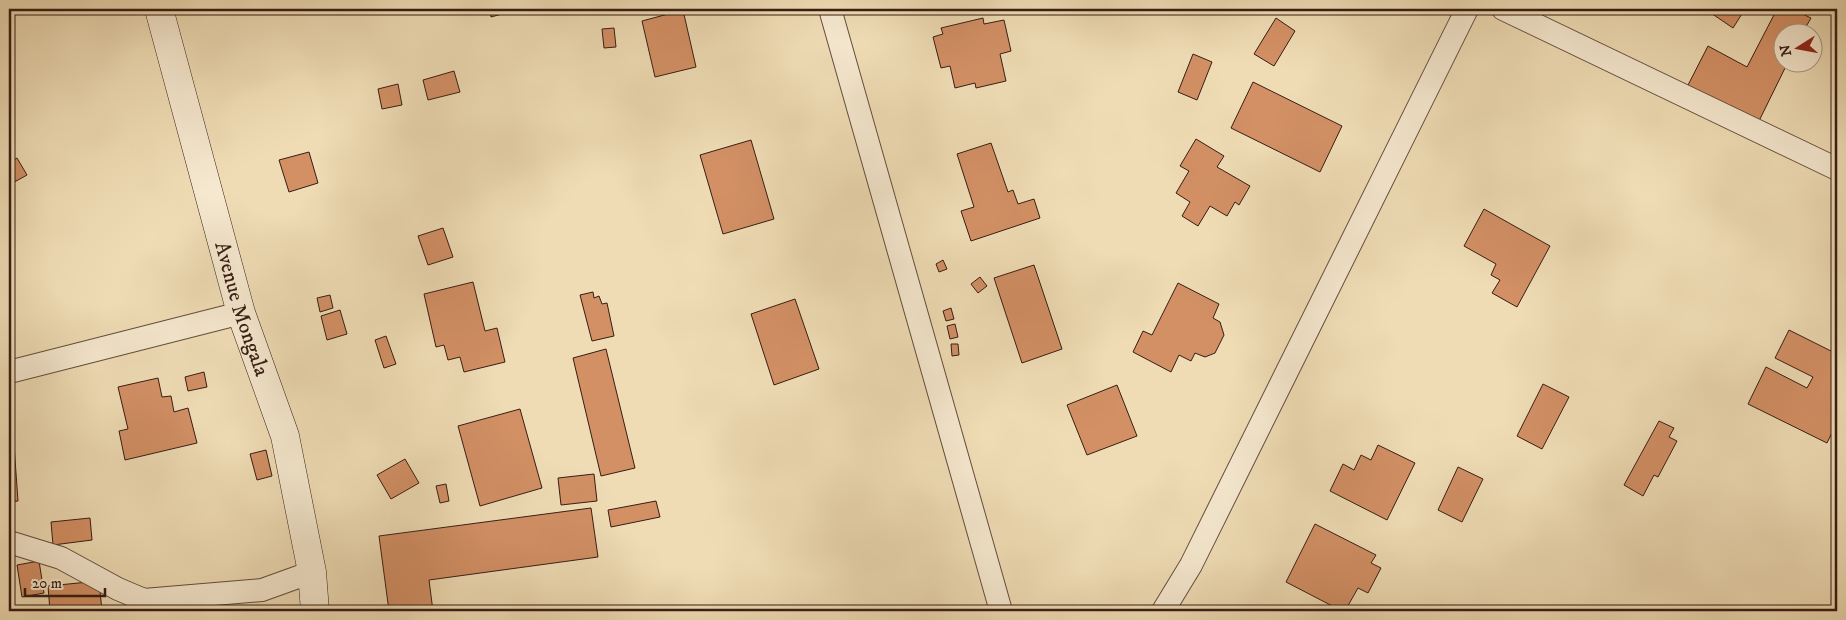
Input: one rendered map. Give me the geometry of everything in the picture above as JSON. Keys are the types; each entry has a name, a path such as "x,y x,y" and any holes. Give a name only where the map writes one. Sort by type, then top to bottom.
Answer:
{"street":[{"name":"Avenue Mongala","path":"159,9 241,313 285,436 312,572 314,611"},
{"path":"830,9 1001,611"},
{"path":"1163,611 1191,565 1467,9"},
{"path":"1504,9 1837,169"},
{"path":"9,372 241,313"},
{"path":"9,542 61,558 118,589 144,600 262,590 312,572"}],"building":[{"path":"489,9 508,9 509,12 491,17"},
{"path":"1705,9 1745,9 1733,28"},
{"path":"1777,9 1792,9 1811,18 1809,22 1774,22 1774,72 1783,72 1757,125 1686,89 1708,46 1747,67"},
{"path":"683,10 696,67 655,77 642,21"},
{"path":"983,18 984,24 1004,20 1011,51 1000,54 1006,81 976,88 975,83 955,88 950,66 941,68 933,37 943,34 941,28"},
{"path":"1276,18 1295,31 1274,66 1254,54"},
{"path":"614,28 616,47 604,48 602,29"},
{"path":"1193,54 1212,62 1197,100 1178,92"},
{"path":"454,71 460,92 428,100 423,80"},
{"path":"1253,82 1342,126 1320,172 1231,128"},
{"path":"398,84 402,105 382,109 378,89"},
{"path":"1196,139 1224,156 1217,167 1250,186 1239,205 1235,202 1227,216 1210,206 1198,226 1182,216 1190,202 1176,193 1189,171 1180,166"},
{"path":"751,140 774,219 723,234 700,155"},
{"path":"991,143 1008,192 1013,190 1018,204 1034,199 1040,218 971,241 961,211 974,207 957,154"},
{"path":"309,152 318,183 289,192 279,160"},
{"path":"17,158 27,175 9,185 9,163"},
{"path":"1484,209 1550,246 1517,307 1492,293 1500,280 1491,275 1496,264 1464,246"},
{"path":"443,228 453,257 428,265 418,236"},
{"path":"943,260 947,269 939,272 936,264"},
{"path":"1034,265 1062,349 1022,363 994,278"},
{"path":"980,277 987,286 978,293 971,284"},
{"path":"473,282 485,331 497,328 505,362 464,372 460,357 448,360 444,345 436,347 424,294"},
{"path":"1178,283 1219,304 1213,318 1220,322 1224,335 1215,353 1205,357 1195,353 1191,361 1179,355 1171,372 1133,352 1143,331 1152,335"},
{"path":"593,292 594,298 599,296 602,304 607,303 614,336 592,341 580,295"},
{"path":"330,295 333,308 320,312 317,298"},
{"path":"795,299 819,369 774,385 751,314"},
{"path":"951,308 954,319 946,321 943,311"},
{"path":"340,310 347,334 327,340 321,316"},
{"path":"955,324 958,337 950,339 947,326"},
{"path":"1789,330 1837,354 1837,422 1827,443 1748,404 1766,367 1807,388 1813,377 1775,358"},
{"path":"386,336 396,364 384,368 375,340"},
{"path":"951,344 958,344 959,355 952,356"},
{"path":"606,349 635,468 601,476 573,358"},
{"path":"204,372 207,387 188,391 185,377"},
{"path":"158,378 162,397 171,396 174,412 188,408 197,443 125,460 119,431 128,429 118,387"},
{"path":"1543,384 1569,397 1542,449 1517,436"},
{"path":"1117,385 1137,436 1087,455 1067,405"},
{"path":"520,409 542,488 480,506 458,426"},
{"path":"1659,421 1674,428 1669,437 1677,441 1658,477 1654,475 1643,496 1624,485"},
{"path":"9,445 14,445 18,501 9,502"},
{"path":"1378,445 1415,463 1387,520 1330,491 1343,464 1354,470 1361,455 1371,460"},
{"path":"266,450 272,476 257,480 250,454"},
{"path":"405,459 419,483 391,499 377,475"},
{"path":"1458,467 1483,479 1462,522 1438,510"},
{"path":"594,474 597,501 561,505 558,478"},
{"path":"446,484 449,501 440,503 436,486"},
{"path":"656,501 660,517 611,527 608,510"},
{"path":"591,508 598,557 429,580 433,611 389,611 379,536"},
{"path":"90,518 92,540 53,545 51,522"},
{"path":"1315,524 1376,555 1371,563 1381,568 1368,593 1358,588 1345,611 1286,582"},
{"path":"39,561 44,593 22,597 17,565"},
{"path":"99,581 102,611 50,611 48,586"},
{"path":"1715,606 1724,611 1712,611"}]}
